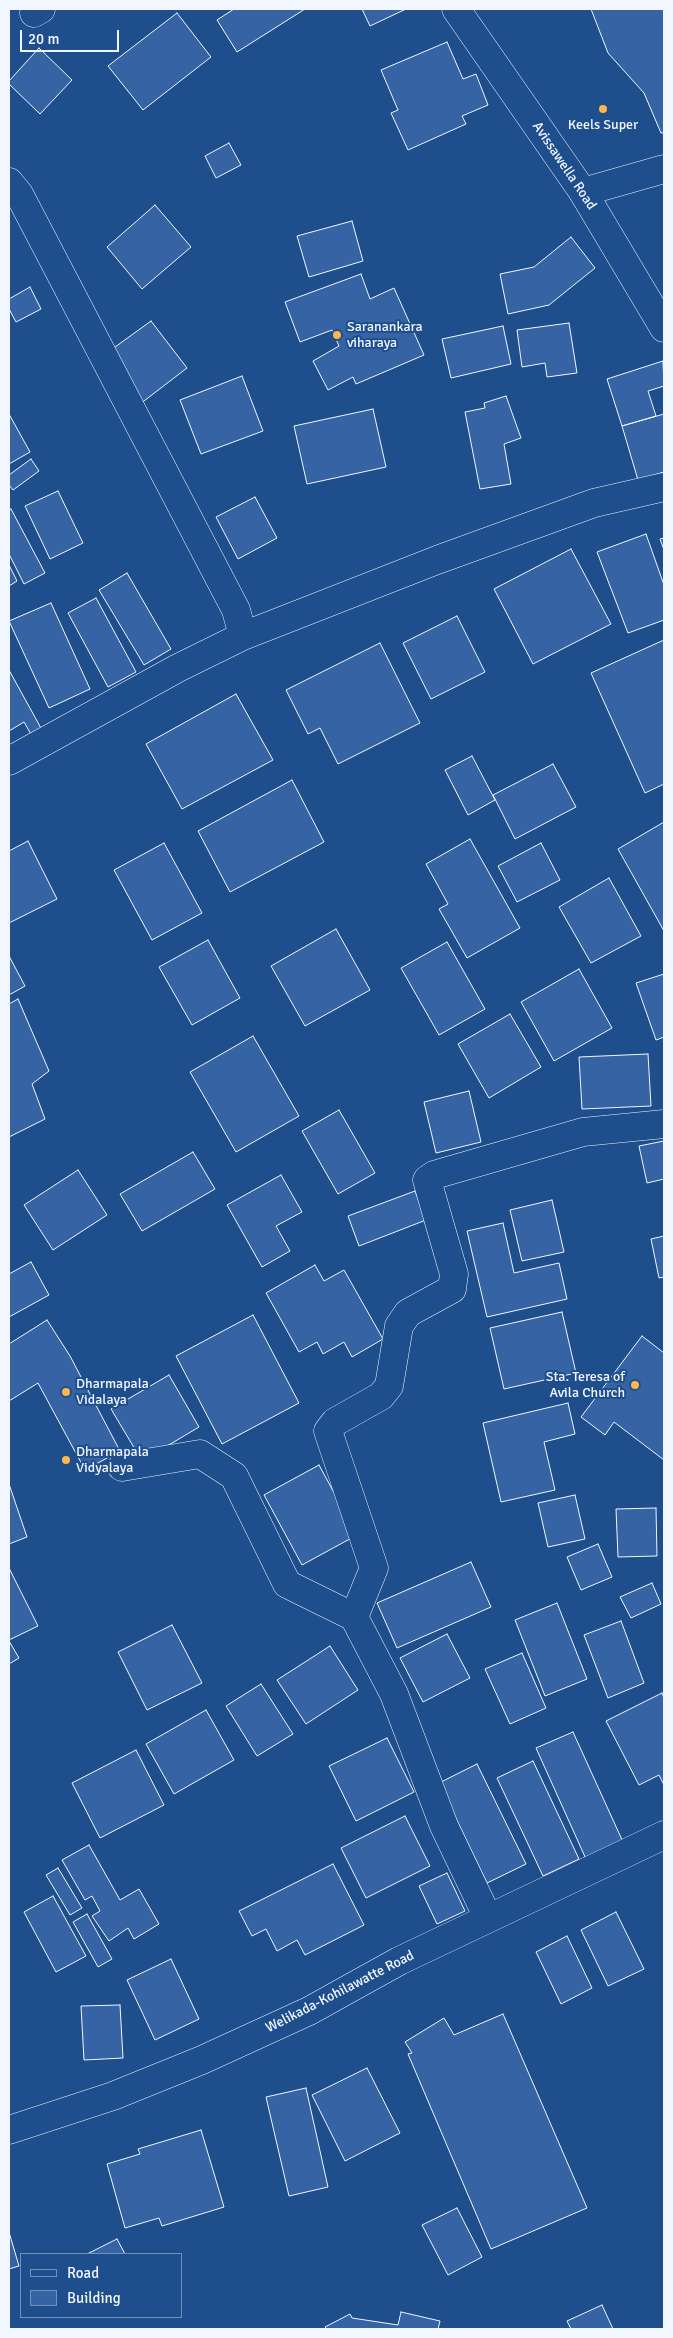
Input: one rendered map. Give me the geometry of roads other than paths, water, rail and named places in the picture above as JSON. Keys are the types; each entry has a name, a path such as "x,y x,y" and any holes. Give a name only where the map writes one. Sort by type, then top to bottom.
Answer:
{"street":[{"name":"Avissawella Road","path":"456,9 583,192 664,328"},
{"path":"583,192 664,169"},
{"path":"9,182 19,194 236,610 243,636"},
{"path":"9,762 178,668 243,636 437,560 594,503 664,487"},
{"path":"354,1617 374,1568 328,1431 335,1422 381,1396 389,1386 399,1326 408,1314 452,1288 454,1274 427,1180 434,1175 583,1132 664,1124"},
{"path":"122,1467 200,1454 234,1476 287,1584 354,1617 394,1694 444,1826 488,1918"},
{"name":"Welikada-Kohilawatte Road","path":"9,2130 113,2096 202,2060 309,2011 399,1961 664,1835"}],"place":[{"name":"Keels Super","path":"603,109"},
{"name":"Saranankara viharaya","path":"337,335"},
{"name":"Sta. Teresa of Avila Church","path":"635,1385"},
{"name":"Dharmapala Vidalaya","path":"66,1392"},
{"name":"Dharmapala Vidyalaya","path":"66,1460"}]}
